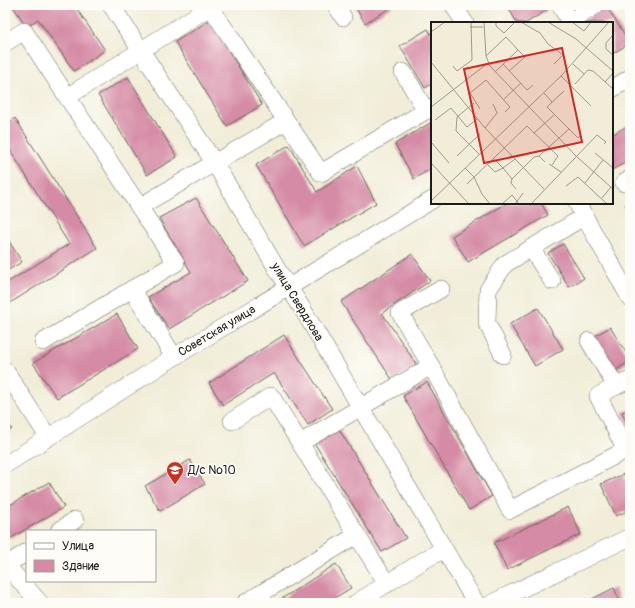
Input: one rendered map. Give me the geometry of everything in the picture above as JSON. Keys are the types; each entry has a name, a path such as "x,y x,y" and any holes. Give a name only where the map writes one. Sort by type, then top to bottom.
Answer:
{"street":[{"name":"улица Свердлова","path":"111,5 214,162 476,603"},
{"path":"453,5 464,22"},
{"path":"560,5 569,22 596,5"},
{"path":"67,97 210,6 321,173 429,109 403,72"},
{"path":"5,43 24,31 176,263 43,342"},
{"path":"613,88 630,78"},
{"path":"139,207 286,120"},
{"name":"Советская улица","path":"5,466 174,357 431,201"},
{"path":"503,354 487,323 488,290 504,264 531,248 581,209 625,279 630,298"},
{"path":"531,248 552,281"},
{"path":"132,289 174,357"},
{"path":"441,289 400,313 432,366 510,510 626,450 598,396 623,383 589,342"},
{"path":"300,443 432,366"},
{"path":"5,370 48,437"},
{"path":"232,421 271,396 387,584"},
{"path":"60,530 75,520"},
{"path":"245,603 357,534"},
{"path":"492,603 630,537"},
{"path":"356,603 444,549"},
{"path":"26,553 6,566 40,603"}],"building":[{"path":"12,5 74,5 105,50 74,71 38,19 27,27"},
{"path":"354,5 391,5 392,7 365,23"},
{"path":"507,5 544,5 547,10 528,22 516,22"},
{"path":"606,6 630,43 613,53 613,22 582,22"},
{"path":"210,20 262,105 227,126 175,42"},
{"path":"428,29 431,34 431,85 425,88 400,46"},
{"path":"128,77 177,157 147,175 98,95"},
{"path":"15,118 97,248 10,303 5,294 5,284 69,244 5,142 5,125"},
{"path":"431,123 431,169 414,179 395,144"},
{"path":"630,124 630,160 613,169 613,134"},
{"path":"289,145 317,192 357,166 376,203 304,246 256,165"},
{"path":"196,198 248,281 169,329 148,297 191,272 159,218"},
{"path":"630,202 630,213 625,205"},
{"path":"505,204 542,204 548,215 468,262 452,236"},
{"path":"5,235 22,262 5,272"},
{"path":"563,244 584,278 569,287 548,253"},
{"path":"412,254 430,281 382,313 417,365 393,381 341,302"},
{"path":"538,308 563,349 535,366 510,324"},
{"path":"117,314 138,349 57,398 33,363"},
{"path":"610,327 630,359 630,361 616,370 595,336"},
{"path":"284,335 332,409 308,425 274,373 223,405 209,383"},
{"path":"427,382 492,496 469,510 403,396"},
{"path":"630,409 630,430 622,412"},
{"path":"5,418 12,429 5,433"},
{"path":"337,426 406,538 382,552 313,441"},
{"name":"Д/с №10","path":"190,460 205,484 160,511 145,486"},
{"path":"624,474 627,482 630,480 630,510 616,516 601,484"},
{"path":"49,482 64,507 11,538 5,528 5,508"},
{"path":"568,507 581,534 507,570 494,543"},
{"path":"336,564 351,588 326,603 275,603"},
{"path":"614,588 621,603 584,603"}],"place":[{"name":"Д/с №10","path":"175,485"}]}
